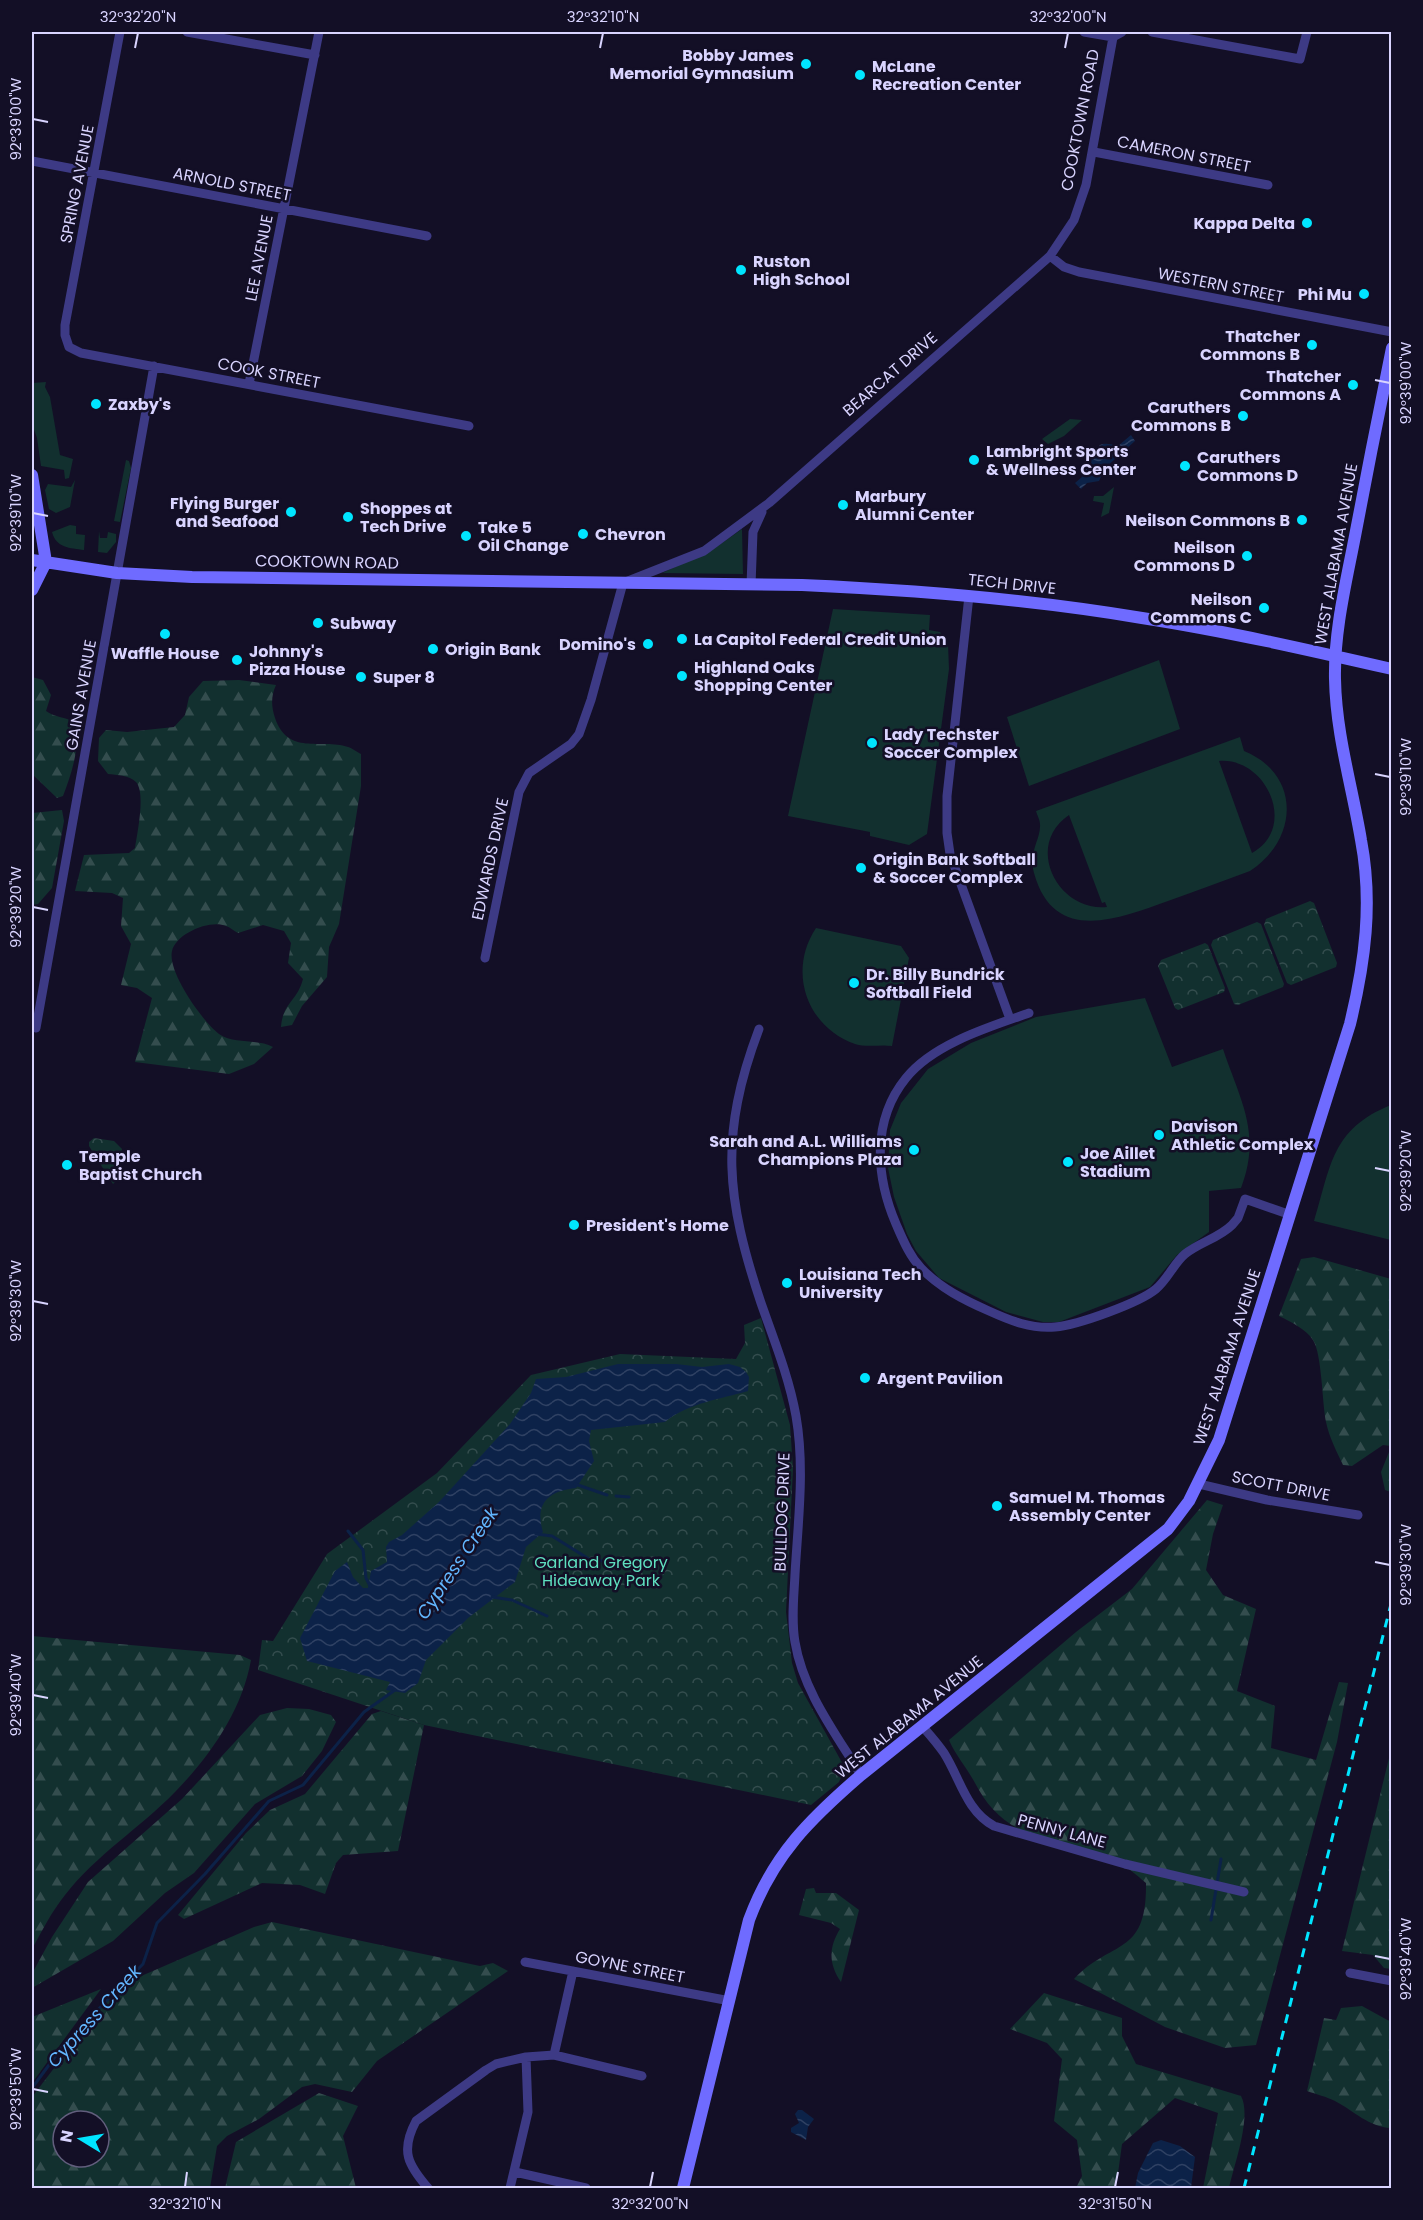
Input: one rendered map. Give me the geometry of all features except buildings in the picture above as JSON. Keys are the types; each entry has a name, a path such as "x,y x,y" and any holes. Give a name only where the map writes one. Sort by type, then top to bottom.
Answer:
{"main road":[{"name":"WEST ALABAMA AVENUE","path":"683,2188 749,1920 773,1868 806,1824 861,1775 1150,1545 1179,1515 1199,1484 1230,1409 1288,1214 1350,1024 1367,936 1367,887 1362,841 1338,723 1335,656 1344,592 1392,348"},
{"path":"32,475 46,562 32,590"},
{"name":"COOKTOWN ROAD","path":"32,560 117,573 192,577 622,582"},
{"name":"TECH DRIVE","path":"622,582 848,587 969,596 1140,617 1392,669"}],"street":[{"name":"SPRING AVENUE","path":"67,342 65,325 120,32"},
{"path":"186,32 315,56"},
{"name":"LEE AVENUE","path":"249,384 319,32"},
{"path":"1084,32 1113,34 1122,32"},
{"path":"1152,32 1300,58 1306,32"},
{"name":"COOKTOWN ROAD","path":"1033,269 1050,255 1080,207 1094,152 1113,34"},
{"name":"CAMERON STREET","path":"1094,152 1268,185"},
{"name":"ARNOLD STREET","path":"32,160 428,236"},
{"name":"WESTERN STREET","path":"1050,255 1064,267 1079,272 1392,332"},
{"name":"BEARCAT DRIVE","path":"622,582 704,551 769,503 1033,269"},
{"name":"COOK STREET","path":"67,342 74,351 81,353 469,426"},
{"name":"GAINS AVENUE","path":"36,1028 154,366"},
{"name":"BEARCAT DRIVE","path":"751,585 753,532 758,518 769,503"},
{"name":"EDWARDS DRIVE","path":"485,958 519,792 530,773 571,744 579,734 591,700 622,582"},
{"path":"969,596 947,796 946,833 950,854 1010,1019"},
{"path":"1029,1013 945,1047 917,1066 896,1093 884,1125 880,1151 881,1176 893,1216 912,1258 941,1286 970,1303 1022,1324 1047,1328 1069,1325 1147,1296 1162,1283 1183,1256 1232,1225 1245,1199 1288,1214"},
{"name":"BULLDOG DRIVE","path":"759,1029 742,1080 734,1121 730,1173 734,1201 750,1267 796,1416 801,1470 794,1601 798,1654 821,1710 861,1775"},
{"name":"SCOTT DRIVE","path":"1199,1484 1267,1500 1358,1515"},
{"name":"PENNY LANE","path":"923,1727 944,1752 971,1806 985,1821 994,1826 1102,1855 1125,1864 1244,1892"},
{"name":"GOYNE STREET","path":"525,1962 730,2001"},
{"path":"555,2055 573,1971"},
{"path":"1350,1973 1392,1981"},
{"path":"428,2188 414,2171 407,2154 411,2131 416,2121 496,2064 526,2057 555,2055 642,2076"},
{"path":"510,2188 528,2112 526,2057"},
{"path":"515,2172 586,2188"}],"green space":[{"path":"46,382 45,387 50,397 60,455 73,459 69,478 65,479 64,470 41,466 37,438 32,424 32,383"},
{"path":"1070,419 1082,420 1064,436 1048,444 1042,439"},
{"path":"126,460 129,461 131,468 120,522 114,521"},
{"path":"75,480 70,507 56,513 49,509 45,490 48,484 71,487"},
{"path":"1114,487 1109,513 1101,517 1104,503 1093,501 1094,496 1103,496"},
{"path":"70,525 76,526 76,534 85,535 84,550 64,546 54,537 52,532"},
{"path":"742,529 743,574 662,573 712,550"},
{"path":"99,531 100,538 107,538 108,532 116,534 116,542 107,553 98,552"},
{"name":"Lady Techster Soccer Complex","path":"833,609 930,615 929,630 940,632 948,644 949,669 927,834 909,845 870,836 870,832 788,816"},
{"path":"1159,660 1180,729 1029,786 1007,717"},
{"path":"32,677 43,680 51,695 46,711 76,722 77,741 72,769 63,796 57,798 32,774"},
{"path":"239,680 276,685 272,697 275,718 281,730 296,742 348,747 361,754 361,786 339,924 329,947 327,977 302,1006 292,1025 281,1027 284,1012 303,979 288,963 291,943 284,931 263,925 238,933 220,924 195,929 180,939 172,951 175,971 188,996 204,1019 219,1034 232,1039 273,1047 254,1064 229,1074 135,1062 152,998 137,988 121,985 131,944 121,926 123,898 112,893 75,891 84,855 129,853 135,848 141,804 139,787 130,778 108,774 98,761 99,738 106,730 127,732 174,727 185,715 189,697 203,681"},
{"path":"1240,737 1244,751 1263,761 1276,775 1284,791 1287,808 1285,825 1278,842 1266,858 1250,871 1130,914 1090,921 1073,918 1057,911 1044,896 1033,865 1040,830 1036,811","holes":["1219,761 1236,763 1251,770 1263,782 1271,796 1274,812 1273,828 1266,842 1252,853","1069,815 1102,903 1105,902 1107,907 1089,906 1074,899 1061,888 1052,874 1048,859 1049,843 1056,828"]},
{"path":"62,810 64,821 52,888 38,904 32,905 32,813"},
{"path":"1310,901 1314,903 1337,963 1336,967 1291,985 1287,983 1264,925 1266,919"},
{"path":"1257,922 1261,924 1284,984 1283,987 1238,1005 1234,1004 1211,945 1213,940"},
{"name":"Dr. Billy Bundrick Softball Field","path":"816,928 901,946 909,958 892,1046 855,1044 838,1036 814,1011 803,980 803,962 807,945"},
{"path":"1205,943 1208,945 1225,988 1224,992 1178,1010 1175,1008 1158,966 1161,960"},
{"name":"Joe Aillet Stadium","path":"1145,998 1172,1067 1223,1049 1242,1101 1249,1133 1247,1168 1241,1188 1209,1191 1209,1232 1177,1255 1150,1287 1059,1322 1043,1322 1006,1312 939,1278 916,1251 907,1234 894,1197 888,1168 890,1130 901,1103 928,1069 971,1043 1036,1017"},
{"path":"1391,1105 1391,1240 1314,1221 1336,1151 1356,1126"},
{"path":"94,1138 114,1141 122,1149 117,1180 113,1184 89,1146 89,1142"},
{"path":"1314,1257 1391,1279 1391,1446 1383,1445 1352,1466 1343,1465 1329,1433 1318,1356 1313,1340 1302,1329 1279,1316 1301,1259"},
{"name":"Garland Gregory Hideaway Park","path":"761,1318 790,1425 793,1468 786,1612 792,1663 798,1683 845,1768 839,1782 811,1805 424,1725 258,1670 262,1640 273,1641 327,1554 437,1473 531,1375 620,1354 736,1359 745,1343 744,1325"},
{"path":"1391,1447 1391,1492 1385,1490 1381,1472"},
{"path":"1207,1500 1223,1505 1213,1534 1206,1570 1223,1595 1256,1609 1237,1691 1275,1706 1271,1748 1316,1760 1339,1682 1348,1683 1337,1742 1256,2045 1225,2048 1165,2027 1074,1979 1088,1966 1125,1944 1134,1935 1141,1924 1145,1907 1146,1883 1119,1862 1107,1856 1039,1837 1009,1823 987,1802 949,1740 1076,1632 1132,1589"},
{"path":"32,1636 240,1655 251,1660 247,1679 232,1714 201,1763 175,1792 104,1854 77,1881 47,1921 32,1949"},
{"path":"287,1708 309,1709 331,1715 336,1722 322,1751 302,1776 255,1804 194,1873 165,1893 113,1941 32,1988 34,1970 52,1937 88,1882 182,1799 260,1715"},
{"path":"381,1711 424,1725 398,1851 343,1855 336,1863 325,1894 300,1885 262,1883 184,1919 178,1915 246,1833 270,1810 305,1794 372,1714"},
{"path":"1391,1750 1391,1969 1384,1968 1373,1955 1342,1951"},
{"path":"814,1888 816,1893 836,1893 859,1910 841,1982 831,1955 840,1929 831,1923 799,1915 806,1889"},
{"path":"272,1922 480,1966 493,1963 508,1971 377,2061 352,2092 315,2084 302,2087 259,2119 227,2136 217,2146 210,2188 32,2188 32,2097 116,1987 254,1927"},
{"path":"101,1989 32,2083 32,2017"},
{"path":"1044,1993 1122,2018 1122,2036 1136,2064 1241,2096 1244,2105 1243,2128 1229,2188 1203,2188 1218,2113 1175,2098 1122,2144 1116,2188 1076,2188 1082,2176 1077,2140 1054,2121 1062,2059 1047,2043 1010,2029"},
{"path":"1362,2006 1391,2022 1391,2128 1376,2125 1335,2101 1307,2091 1324,2018 1336,2020 1341,2008"},
{"path":"319,2093 358,2106 343,2136 356,2188 225,2188 236,2142"}],"water":[{"path":"1131,435 1135,441 1105,468 1099,481 1087,483 1081,489 1075,483 1082,477 1082,468 1099,446 1106,444 1118,446"},
{"path":"618,1364 676,1364 702,1367 729,1364 740,1367 746,1372 749,1377 748,1391 694,1406 665,1422 591,1430 589,1441 594,1461 576,1488 558,1492 546,1500 542,1506 543,1532 526,1547 515,1582 468,1618 426,1660 418,1683 405,1693 386,1690 390,1682 307,1661 300,1638 335,1571 347,1562 353,1577 363,1588 368,1588 371,1571 387,1562 386,1547 389,1542 402,1535 439,1502 510,1424 531,1393 536,1379 566,1377"},
{"path":"798,2110 802,2110 814,2119 808,2127 806,2140 791,2132 791,2128 799,2123 795,2114"},
{"path":"1161,2140 1180,2146 1195,2157 1191,2188 1135,2188 1138,2173 1153,2143"}],"waterway":[{"path":"575,1484 607,1495"},
{"path":"616,1496 629,1497"},
{"path":"348,1531 363,1550 366,1578 370,1586"},
{"path":"536,1534 552,1536 589,1559 623,1564"},
{"path":"492,1597 512,1600 547,1616"},
{"name":"Cypress Creek","path":"32,2088 66,2042 143,1964 157,1923 205,1874 269,1801 303,1785 364,1712 395,1690"},
{"path":"1211,1920 1221,1859"}],"railway":[{"path":"1244,2188 1392,1600"}],"place":[{"name":"Bobby James Memorial Gymnasium","path":"806,64"},
{"name":"McLane Recreation Center","path":"860,75"},
{"name":"Kappa Delta","path":"1307,223"},
{"name":"Ruston High School","path":"741,270"},
{"name":"Phi Mu","path":"1364,294"},
{"name":"Thatcher Commons B","path":"1312,345"},
{"name":"Thatcher Commons A","path":"1353,385"},
{"name":"Zaxby's","path":"96,404"},
{"name":"Caruthers Commons B","path":"1243,416"},
{"name":"Lambright Sports & Wellness Center","path":"974,460"},
{"name":"Caruthers Commons D","path":"1185,466"},
{"name":"Marbury Alumni Center","path":"843,505"},
{"name":"Flying Burger and Seafood","path":"291,512"},
{"name":"Shoppes at Tech Drive","path":"348,517"},
{"name":"Neilson Commons B","path":"1302,520"},
{"name":"Chevron","path":"583,534"},
{"name":"Take 5 Oil Change","path":"466,536"},
{"name":"Neilson Commons D","path":"1247,556"},
{"name":"Neilson Commons C","path":"1264,608"},
{"name":"Subway","path":"318,623"},
{"name":"Waffle House","path":"165,634"},
{"name":"La Capitol Federal Credit Union","path":"682,639"},
{"name":"Domino's","path":"648,644"},
{"name":"Origin Bank","path":"433,649"},
{"name":"Johnny's Pizza House","path":"237,660"},
{"name":"Highland Oaks Shopping Center","path":"682,676"},
{"name":"Super 8","path":"361,677"},
{"name":"Lady Techster Soccer Complex","path":"872,743"},
{"name":"Origin Bank Softball & Soccer Complex","path":"861,868"},
{"name":"Dr. Billy Bundrick Softball Field","path":"854,983"},
{"name":"Davison Athletic Complex","path":"1159,1135"},
{"name":"Sarah and A.L. Williams Champions Plaza","path":"914,1150"},
{"name":"Joe Aillet Stadium","path":"1068,1162"},
{"name":"Temple Baptist Church","path":"67,1165"},
{"name":"President's Home","path":"574,1225"},
{"name":"Louisiana Tech University","path":"787,1283"},
{"name":"Argent Pavilion","path":"865,1378"},
{"name":"Samuel M. Thomas Assembly Center","path":"997,1506"}]}
